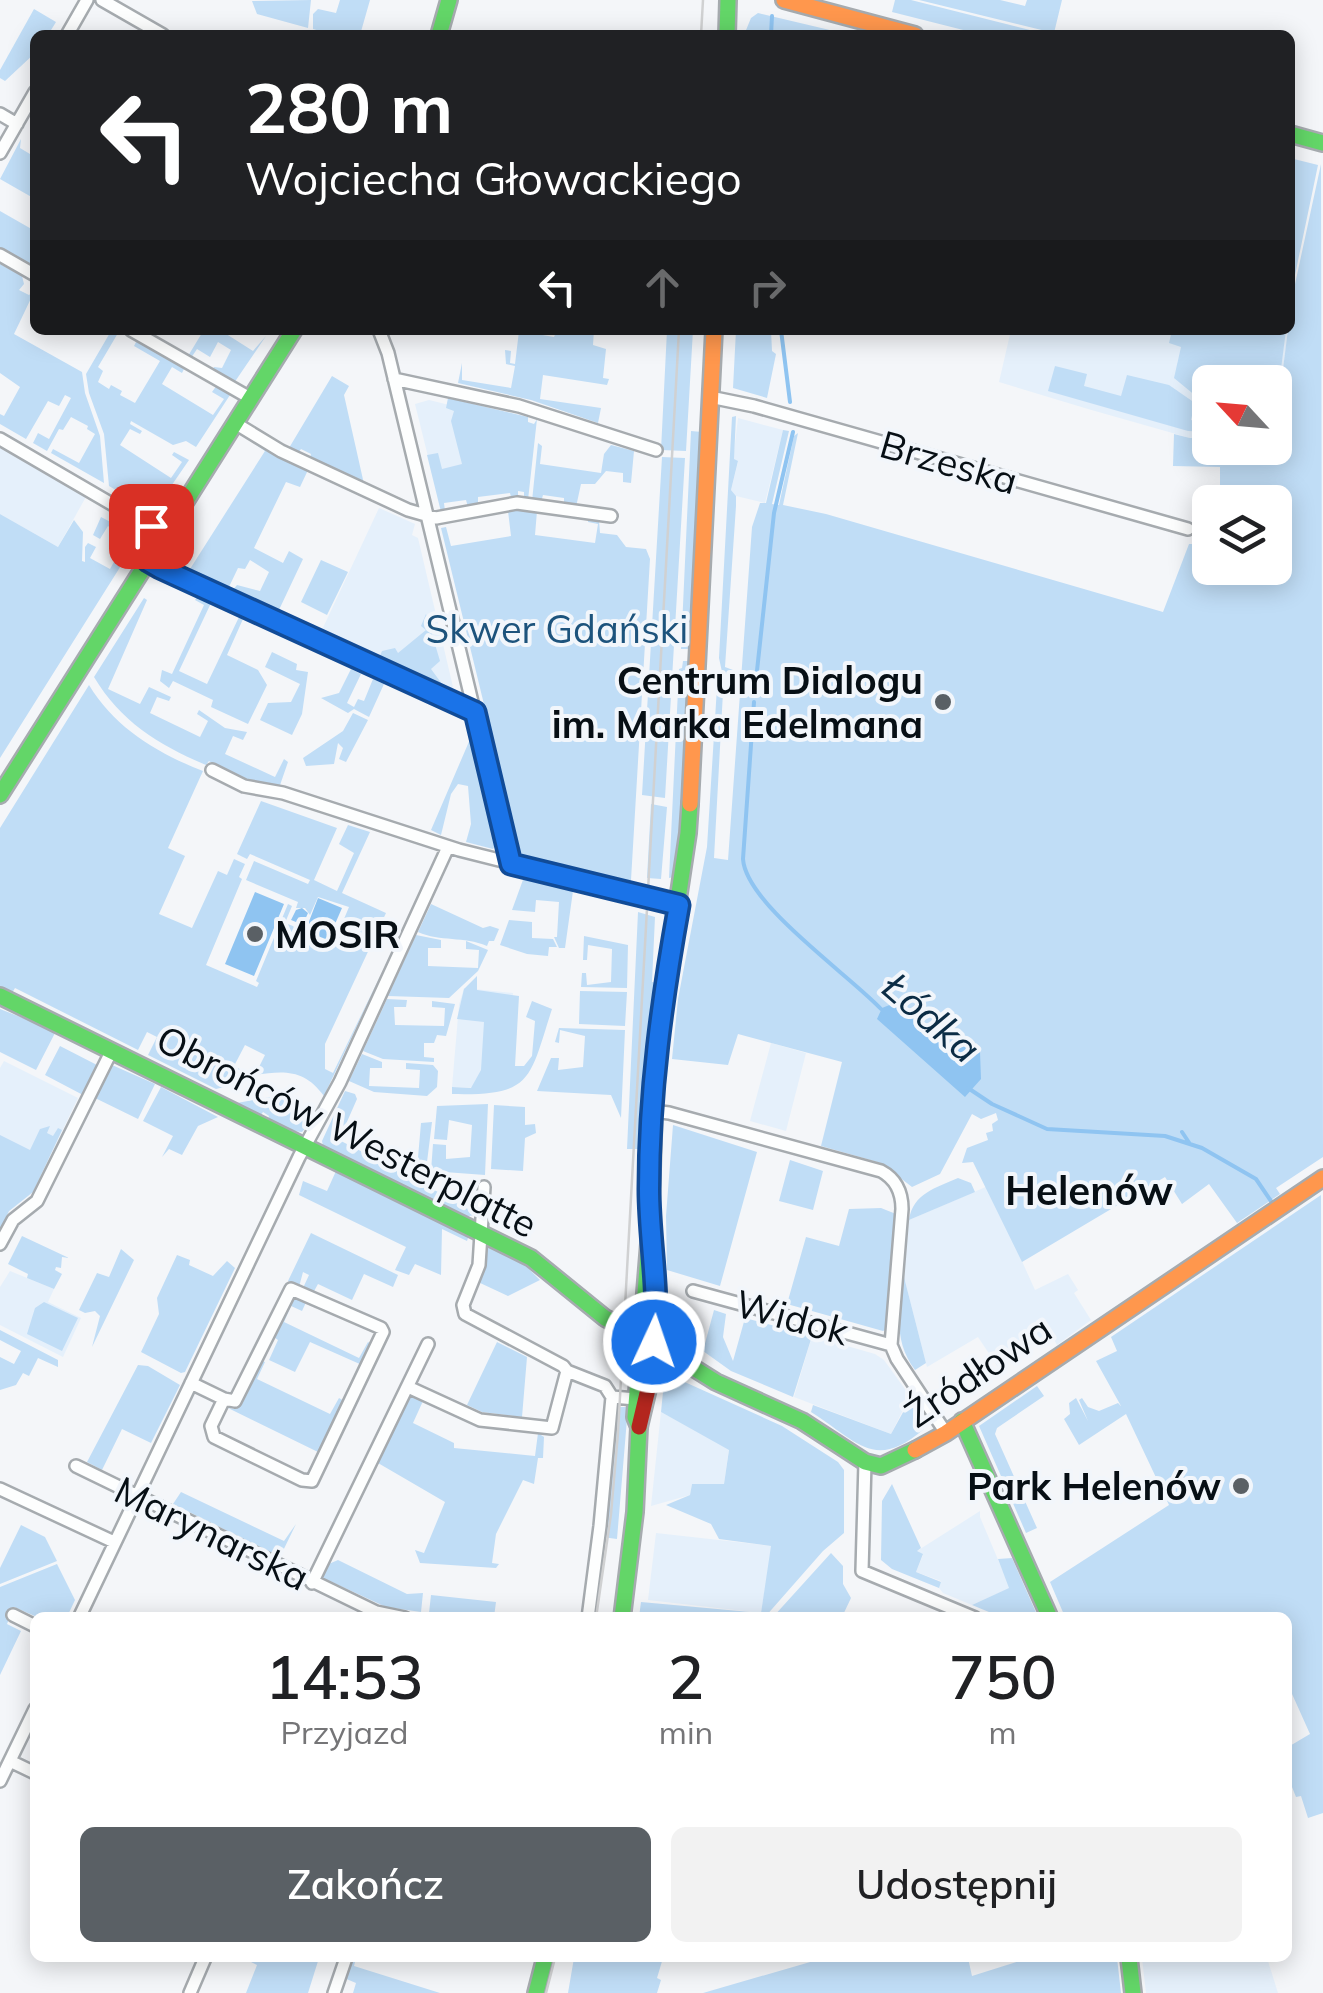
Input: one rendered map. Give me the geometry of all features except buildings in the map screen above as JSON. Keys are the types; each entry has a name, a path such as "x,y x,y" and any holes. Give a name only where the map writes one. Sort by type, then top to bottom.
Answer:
{"street":[{"path":"71,30 87,0"},
{"path":"102,0 154,30"},
{"path":"439,30 448,0"},
{"path":"727,30 728,0"},
{"path":"784,0 896,30"},
{"path":"0,153 30,101"},
{"path":"0,114 17,124"},
{"path":"1295,135 1323,143"},
{"path":"0,255 30,272"},
{"path":"140,335 250,398"},
{"path":"0,795 291,335"},
{"path":"381,335 511,864"},
{"path":"623,1612 635,1512 639,1427 646,1410 653,1112 660,1004 688,833 714,335"},
{"path":"394,378 519,406 656,450"},
{"name":"Brzeska","path":"710,397 744,403 1188,529"},
{"path":"235,423 281,451 426,515 440,518 517,504 611,516"},
{"path":"0,439 165,535"},
{"path":"148,561 475,712"},
{"path":"212,770 244,786 283,794 448,847 679,905"},
{"path":"82,1612 305,1146 340,1082 448,847"},
{"name":"Obrońców Westerplatte","path":"0,996 531,1258 595,1312 648,1339"},
{"path":"0,1244 12,1220 36,1201 112,1050"},
{"path":"653,1112 669,1113 891,1177 902,1198 891,1345 946,1433"},
{"name":"Źródłowa","path":"865,1462 881,1466 897,1461 946,1433 1323,1178"},
{"path":"484,1187 477,1274 462,1305 466,1314 567,1371 606,1386 612,1398 589,1612"},
{"path":"191,1383 233,1402 291,1290 383,1332 312,1481 302,1480 214,1436 211,1426 224,1400"},
{"name":"Widok","path":"693,1290 891,1345"},
{"path":"639,1427 636,1399 648,1339"},
{"path":"648,1339 716,1382 809,1424 865,1462 862,1571 961,1612"},
{"path":"312,1582 428,1344"},
{"path":"408,1387 480,1420 552,1428 567,1371"},
{"path":"612,1398 636,1399"},
{"path":"962,1421 1047,1612"},
{"name":"Marynarska","path":"76,1466 376,1612"},
{"path":"0,1489 114,1542"},
{"path":"13,1615 30,1624"},
{"path":"0,1781 30,1719"},
{"path":"10,1761 30,1771"},
{"path":"190,1993 203,1962"},
{"path":"334,1993 345,1962"},
{"path":"536,1993 545,1962"},
{"path":"1129,1962 1133,1993"}],"shaded area":[{"path":"1010,335 1287,335 1284,365 1192,365 1192,438 999,382"},
{"path":"429,400 526,424 437,493 415,404"},
{"path":"738,418 783,430 765,503 736,496 731,490 738,462 733,460"},
{"path":"0,448 87,495 58,547 0,514"},
{"path":"379,508 415,524 412,535 418,538 453,687 448,692 321,632"},
{"path":"464,988 513,993 505,1089 452,1087"},
{"path":"771,1043 806,1053 786,1131 750,1121"},
{"path":"4,1061 78,1098 33,1192 9,1211 0,1230 0,1068"},
{"path":"988,1186 1035,1290 1068,1274 1078,1290 1074,1293 1091,1320 1057,1345 1050,1332 998,1367 978,1337 927,1367 904,1277 909,1220"},
{"path":"10,1271 54,1289 48,1302 81,1318 63,1357 0,1325 0,1287"},
{"path":"812,1336 884,1360 910,1396 891,1434 794,1397"},
{"path":"661,1412 729,1449 724,1484 692,1484 690,1495 651,1506"},
{"path":"980,1511 1010,1588 972,1605 943,1593 939,1588 941,1581 916,1572 923,1555 917,1551"},
{"path":"656,1533 772,1546 761,1612 648,1600"},
{"path":"1142,1962 1268,1962 1278,1993 1146,1993"}],"green space":[{"path":"311,0 308,28 257,14 252,1"},
{"path":"340,0 370,0 361,30 313,29 313,14 318,9 336,13"},
{"path":"895,0 911,0 1030,30 963,30 892,12"},
{"path":"919,0 1000,0 1025,6 1027,0 1062,0 1055,30"},
{"path":"34,9 56,22 51,30 30,30 30,58 5,81 0,78 0,70"},
{"path":"758,13 830,30 746,30"},
{"path":"21,139 20,148 30,154 30,196 0,179"},
{"path":"1295,159 1318,165 1295,275"},
{"path":"1321,164 1323,1157 1276,1188 1280,1194 1237,1223 1209,1184 1182,1204 1165,1177 1022,1262 973,1162 962,1163 967,1148 988,1140 986,1133 993,1131 992,1124 998,1120 996,1113 981,1119 972,1114 940,1174 912,1187 881,1163 821,1146 842,1062 738,1034 728,1065 672,1059 678,999 707,847 717,687 722,683 731,688 723,692 714,858 728,860 752,527 760,503 766,503 783,430 789,431 772,504 779,505 794,436 798,433 783,505 1163,612 1189,544 1192,585 1292,585 1292,485 1220,485 1220,467 1173,466 1174,434 1192,438 1192,465 1292,465 1292,365 1283,365 1287,335 1295,335 1295,284"},
{"path":"0,211 30,228 30,266 0,249"},
{"path":"0,264 22,276 24,284 19,290 30,294 14,334 82,372 100,436 104,483 51,453 53,449 79,463 95,434 88,426 71,417 47,451 33,443 38,433 49,439 71,398 65,395 59,406 48,401 26,439 0,424 0,414 4,416 20,387 0,373"},
{"path":"109,335 117,335 98,367 103,371 98,382 122,391 120,395 135,403 160,361 134,346 137,340 185,367 182,373 172,367 162,384 213,415 224,399 212,392 217,385 230,395 196,447 186,441 173,445 131,421 142,431 140,434 130,429 120,445 171,478 182,462 172,455 174,452 189,460 165,495 154,488 149,497 159,503 153,512 109,486 104,434 86,374"},
{"path":"201,335 228,335 253,351 266,336 234,383 212,370 222,368 231,350 218,342 210,357 197,349 191,358 188,356"},
{"path":"519,335 594,335 593,345 606,349 603,378 609,379 607,385 543,375 540,399 601,408 598,423 531,400 458,383 462,363 462,380 511,388 515,366 506,364 505,350 511,351 510,363 515,364"},
{"path":"667,335 693,335 686,451 661,450"},
{"path":"736,335 771,335 772,351 776,354 767,398 733,388"},
{"path":"1171,335 1285,335 1282,365 1192,365 1192,393 1174,378 1181,347 1169,343"},
{"path":"1055,366 1087,374 1084,386 1121,396 1127,375 1169,385 1192,401 1192,431 1188,431 1048,391"},
{"path":"332,376 349,386 344,395 364,484 310,458 311,454 301,449 298,453 289,448"},
{"path":"448,398 528,417 528,422 534,424 537,419 528,500 524,500 524,492 518,491 518,500 512,501 510,493 478,497 478,505 468,507 466,500 444,503 445,511 441,512 427,455 438,453 442,469 462,464 451,421 454,411 446,408"},
{"path":"736,416 734,459 738,461 731,490 736,506 725,667 733,670 732,677 722,672 719,658 732,417"},
{"path":"691,431 702,432 691,649 681,649"},
{"path":"251,438 308,470 300,487 286,482 254,548 283,563 289,551 303,559 278,612 232,591 237,585 260,591 269,572 250,560 245,569 238,568 228,589 172,563 174,560 190,569 265,451"},
{"path":"538,443 542,446 540,464 601,473 604,454 611,445 634,451 631,483 623,482 623,473 606,471 595,484 581,484 576,507 564,505 564,498 543,495 541,502 532,501"},
{"path":"662,457 685,458 665,798 642,795"},
{"name":"Skwer Gdański","path":"508,511 537,511 535,535 595,543 598,524 588,522 588,518 599,520 600,533 617,535 626,547 646,549 650,559 631,880 624,884 521,856 441,528 446,527 451,546 511,536"},
{"path":"0,514 58,547 74,520 83,532 82,561 85,562 88,543 96,547 90,558 110,569 126,540 108,526 100,539 93,535 101,517 139,537 0,758"},
{"path":"321,560 348,572 327,615 301,602"},
{"path":"197,596 211,603 179,671 207,684 239,617 243,619 227,655 258,670 267,685 248,724 211,707 213,700 173,681 169,688 160,681 162,670 172,674 204,605 195,600"},
{"path":"144,598 147,600 108,689 140,704 149,687 171,697 169,701 157,697 150,713 200,737 208,721 197,714 199,710 225,728 247,732 243,740 233,736 225,754 275,777 284,759 288,762 279,788 232,777 209,761 206,765 172,749 129,719 105,693 94,677"},
{"path":"426,614 440,661 431,669 448,692 379,658 382,651 395,648 398,653 426,630 421,626"},
{"path":"272,652 297,664 296,670 308,672 302,714 292,735 260,720 268,703 291,702 300,684 265,667"},
{"path":"683,661 690,661 681,819 674,877 669,878 679,669"},
{"path":"351,669 361,674 347,703 354,707 358,699 364,701 373,679 384,684 369,717 354,709 348,713 321,698 339,693"},
{"path":"89,685 111,714 138,737 203,771 168,848 185,856 159,914 192,928 218,871 227,875 234,859 245,864 206,965 257,987 256,981 288,904 292,906 285,923 303,938 331,950 349,907 318,897 310,915 305,908 296,908 298,902 246,880 254,861 308,884 310,880 250,854 247,859 237,854 261,801 337,828 314,880 337,891 354,853 339,844 348,825 370,832 342,893 386,913 325,1044 325,1069 333,1073 387,962 324,1096 310,1081 294,1074 255,1075 265,1055 245,1045 234,1066 253,1076 228,1080 228,1086 216,1089 148,1055 157,1037 147,1032 138,1050 15,988 12,993 0,988 0,828"},
{"path":"353,713 368,720 346,762 339,759 343,748 338,743 334,764 306,766 303,758 343,731"},
{"path":"471,737 497,843 493,849 466,842 471,824 468,786 458,784 451,794 441,835 431,830"},
{"path":"651,804 667,807 661,879 647,878"},
{"path":"524,877 573,891 565,948 559,948 554,937 559,902 536,900 535,912 512,910"},
{"path":"431,904 483,928 499,929 494,941 487,946 418,932"},
{"path":"638,912 655,917 652,982 658,983 642,1149 627,1149"},
{"path":"509,920 532,922 532,938 553,939 557,947 549,947 548,956 500,945"},
{"path":"416,935 441,940 441,948 428,948 428,966 478,968 479,950 466,949 466,941 488,950 478,971 449,998 388,996"},
{"path":"584,936 628,945 627,988 581,987 582,973 586,973 587,985 611,982 612,949 588,945 587,960 583,960"},
{"path":"477,976 477,990 519,996 515,1066 524,1066 532,1056 535,1021 526,1017 532,1001 552,1009 532,1068 524,1079 499,1092 452,1094 452,1087 471,1088 481,1070 484,1022 457,1019 464,989"},
{"path":"580,991 627,992 625,1026 579,1024"},
{"path":"387,999 407,1000 406,1007 394,1007 395,1025 444,1026 445,1008 432,1007 432,1001 455,1004 446,1036 437,1035 434,1043 424,1043 424,1057 434,1058 434,1062 383,1059 363,1051"},
{"path":"0,1009 56,1031 36,1070 0,1052"},
{"path":"559,1028 625,1030 621,1118 611,1095 537,1091 551,1058 559,1058 558,1070 583,1067 585,1036 560,1030 559,1043 555,1042"},
{"path":"60,1046 97,1065 83,1095 45,1075"},
{"path":"362,1054 382,1062 382,1068 370,1068 369,1086 419,1088 420,1070 406,1069 406,1063 433,1065 438,1071 437,1087 427,1096 374,1092 349,1081"},
{"path":"112,1065 155,1084 138,1119 93,1097"},
{"path":"161,1087 218,1117 198,1126 182,1155 169,1149 162,1157 173,1136 143,1121"},
{"path":"345,1091 355,1094 357,1099 339,1140 412,1177 417,1169 421,1123 432,1122 424,1186 448,1196 475,1200 474,1215 464,1217 323,1146"},
{"path":"282,1095 301,1104 311,1122 302,1132 292,1131 268,1119 263,1112 261,1115 237,1103"},
{"path":"488,1104 485,1175 431,1171 433,1144 446,1145 446,1159 470,1157 472,1125 449,1120 447,1140 434,1139 437,1106"},
{"path":"494,1105 525,1107 525,1125 535,1124 536,1133 525,1138 523,1171 491,1169"},
{"path":"673,1125 757,1152 720,1286 667,1270 666,1216"},
{"path":"50,1126 47,1133 53,1136 58,1128 62,1130 33,1192 9,1211 0,1230 0,1135 30,1150 40,1129"},
{"path":"790,1160 823,1171 813,1210 779,1201"},
{"path":"336,1171 469,1235 467,1241 442,1229 441,1275 415,1264 409,1275 395,1270 406,1247 299,1195 303,1181 327,1191"},
{"path":"958,1178 971,1183 975,1192 909,1220 920,1197"},
{"name":"Park Helenów","path":"1321,1195 1323,1813 1308,1818 1301,1796 1296,1797 1292,1787 1292,1745 1310,1734 1292,1694 1292,1612 1063,1612 1050,1582 1169,1505 1126,1414 1079,1445 1064,1419 1070,1414 1069,1403 1076,1398 1088,1421 1079,1400 1082,1398 1088,1407 1099,1411 1118,1403 1121,1406 1096,1361 1117,1351 1111,1337"},
{"path":"881,1208 896,1214 887,1329 787,1304 806,1237 839,1246 849,1209"},
{"path":"311,1233 398,1275 393,1287 364,1274 352,1300 318,1284 313,1293 303,1288 309,1275 303,1272 299,1287 288,1281"},
{"path":"22,1236 69,1258 62,1257 61,1268 56,1267 62,1274 54,1289 27,1278 28,1274 8,1264"},
{"path":"488,1245 525,1265 540,1280 508,1296 478,1282"},
{"path":"121,1249 134,1260 92,1347 100,1316 95,1311 79,1310 97,1273 109,1277"},
{"path":"177,1255 213,1276 227,1261 235,1268 185,1372 181,1373 141,1352 159,1314 157,1298"},
{"path":"904,1277 926,1363 915,1370 901,1337 899,1314"},
{"path":"295,1295 308,1298 302,1311 291,1306 284,1322 359,1358 368,1342 372,1344 362,1365 310,1342 295,1372 269,1360 278,1340 271,1335 287,1301"},
{"path":"44,1302 78,1318 62,1351 27,1334 35,1308"},
{"path":"714,1310 726,1314 723,1337 733,1361 745,1318 812,1336 793,1397 731,1371 703,1351"},
{"path":"0,1330 58,1360 58,1367 38,1358 29,1376 23,1373 16,1385 0,1390 0,1357 14,1364 21,1351 0,1340"},
{"path":"497,1342 527,1357 522,1417 482,1412 467,1405"},
{"path":"259,1360 265,1362 257,1379 330,1414 339,1398 344,1401 320,1453 228,1408 236,1409"},
{"path":"138,1365 148,1366 180,1385 151,1443 122,1429 102,1470 87,1462"},
{"path":"678,1379 782,1426 838,1462 844,1470 844,1533 769,1612 761,1612 771,1546 719,1539 711,1524 666,1505 690,1495 692,1484 724,1484 729,1450 661,1412 664,1382"},
{"path":"1037,1386 1044,1396 997,1428 995,1434 1037,1528 1026,1533 979,1426"},
{"path":"408,1398 423,1401 413,1423 454,1443 454,1448 535,1456 538,1433 544,1437 543,1458 538,1458 534,1484 523,1480 496,1534 492,1563 499,1564 496,1568 420,1563 415,1550 424,1553 445,1502 378,1463"},
{"path":"813,1405 891,1434 907,1405 921,1405 924,1429 892,1449 866,1448 811,1412"},
{"path":"617,1407 628,1407 617,1539 602,1537"},
{"path":"892,1484 921,1548 917,1551 923,1554 916,1572 941,1582 939,1588 892,1569 881,1560 882,1501"},
{"path":"181,1492 284,1541 296,1524 280,1557 173,1504"},
{"path":"21,1525 45,1537 57,1561 0,1584 0,1568"},
{"path":"831,1553 843,1566 843,1584 851,1598 844,1612 778,1612"},
{"path":"1012,1558 1036,1612 989,1612 972,1605 1009,1588 998,1559"},
{"path":"338,1560 407,1594 423,1593 421,1612 386,1607 321,1577 324,1566"},
{"path":"57,1564 75,1600 69,1612 30,1614 14,1607 7,1624 21,1631 0,1675 0,1587"},
{"path":"431,1595 496,1602 495,1612 429,1612"},
{"path":"641,1602 750,1612 640,1612"},
{"path":"251,1962 318,1962 308,1993 246,1993 257,1965"},
{"path":"350,1962 355,1962 354,1966 440,1993 353,1993 356,1983 344,1978"},
{"path":"573,1962 662,1962 657,1993 568,1993"},
{"path":"810,1962 969,1962 972,1976 1016,1962 1117,1962 1121,1993 703,1993"}],"water":[{"name":"MOSIR","path":"255,892 284,904 254,976 225,964"},
{"path":"318,898 342,908 328,940 305,931 306,926 291,920 296,910 302,908 308,913 304,922 308,924"},
{"path":"892,1004 912,1015 942,1044 968,1043 980,1052 981,1079 965,1097 877,1019 882,1008"}],"waterway":[{"name":"Łódka","path":"771,30 772,16"},
{"name":"Łódka","path":"782,335 790,402"},
{"name":"Łódka","path":"756,680 774,513 793,432"},
{"name":"Łódka","path":"754,702 743,859 748,877 779,917 881,1009"},
{"name":"Łódka","path":"968,1088 992,1104 1047,1129 1165,1136 1202,1148 1256,1179 1271,1201"},
{"path":"1182,1132 1190,1144"}],"tram line":[{"path":"701,30 703,0"},
{"path":"597,1612 618,1433 679,335"},
{"path":"546,1993 554,1962"}],"traffic: fast":[{"path":"440,30 449,0"},
{"path":"727,30 728,0"},
{"path":"1295,135 1323,143"},
{"path":"0,795 291,335"},
{"path":"623,1612 635,1512 639,1427 635,1417 650,1231 656,1045 690,804"},
{"path":"0,996 531,1258 605,1318 716,1382 802,1421 865,1462 881,1466 915,1450"},
{"path":"962,1421 1047,1612"},
{"path":"536,1993 544,1962"},
{"path":"1129,1962 1133,1993"}],"traffic: slow":[{"path":"784,0 896,30"},
{"path":"690,804 714,335"},
{"path":"915,1450 946,1433 1323,1178"}],"traffic: jam":[{"path":"639,1427 653,1368 656,1264"}],"place":[{"name":"Centrum Dialogu im. Marka Edelmana","path":"943,702"},
{"name":"MOSIR","path":"255,934"},
{"name":"Park Helenów","path":"1241,1486"}],"district":[{"name":"Helenów","path":"1089,1190"}],"route":[{"path":"151,526 165,535 148,561 160,568 475,712 511,864 679,905 656,1045 649,1185 658,1306 654,1342"}]}
